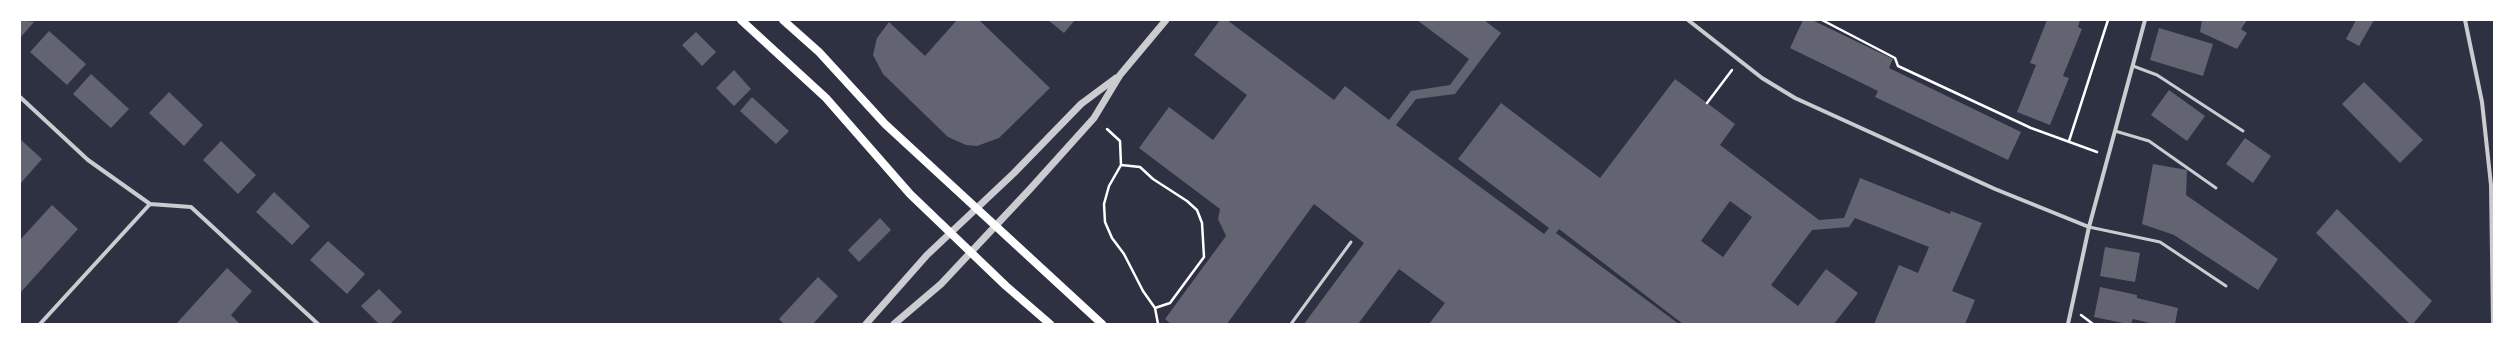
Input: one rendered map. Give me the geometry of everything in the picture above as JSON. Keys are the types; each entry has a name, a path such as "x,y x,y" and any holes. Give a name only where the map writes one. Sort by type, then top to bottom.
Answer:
{"main road":[{"path":"741,20 826,98 910,194 972,251 1006,286 1050,324"},
{"path":"783,20 819,52 885,124 997,225 1102,324"}],"street":[{"path":"894,324 941,284 1094,118 1120,75 1166,20"},
{"path":"1688,20 1762,78 1795,98 1995,189 2089,227"},
{"path":"2068,324 2089,227 2145,20"},
{"path":"2465,20 2482,102 2491,185 2493,324"},
{"path":"866,324 927,255 950,232 978,208 1081,104 1120,75"},
{"path":"20,97 88,160 150,204 191,207 318,324"},
{"path":"40,324 150,204"}],"lane":[{"path":"2133,66 2157,75 2243,131"},
{"path":"2115,131 2149,141 2216,188"},
{"path":"2089,227 2160,242 2226,286"},
{"path":"1291,324 1351,242"}],"path":[{"path":"1822,20 1895,58 1898,66 2031,128 2109,156"},
{"path":"2069,141 2108,20"},
{"path":"1707,103 1740,60"},
{"path":"1107,128 1120,141 1121,165 1104,204 1105,222 1112,238 1124,254 1143,291 1155,308 1158,324"},
{"path":"1121,165 1140,167 1153,180 1197,210 1202,223 1204,257 1170,303 1155,308"}],"building":[{"path":"20,20 34,22 20,38"},
{"path":"957,20 979,20 1050,88 999,138 977,146 966,145 948,137 883,74 873,55 877,38 889,22 925,56"},
{"path":"1048,20 1075,20 1064,33"},
{"path":"1220,20 1227,20 1334,100 1345,86 1389,120 1411,91 1450,85 1469,59 1417,20 1484,20 1501,33 1455,94 1416,99 1396,125 1544,234 1549,228 1458,159 1501,103 1600,178 1675,79 1735,124 1720,145 1819,220 1844,218 1860,178 1950,214 1951,211 1982,223 1952,291 1975,300 1965,324 1874,324 1899,265 1918,273 1929,247 1855,218 1849,227 1812,230 1771,285 1798,306 1826,269 1858,293 1834,324 1683,324 1559,229 1556,233 1679,324 1429,324 1445,303 1399,269 1358,324 1304,324 1364,243 1314,204 1227,324 1171,324 1165,319 1226,236 1218,219 1220,209 1139,148 1169,107 1213,140 1247,95 1194,55","holes":["1730,201 1752,217 1723,257 1701,241"]},
{"path":"1803,20 1812,20 1893,59 1889,68 2021,132 2008,160 1875,97 1878,91 1790,48"},
{"path":"2047,20 2080,20 2078,27 2082,29 2063,76 2069,78 2050,125 2017,112 2036,65 2030,63"},
{"path":"2202,20 2247,20 2241,29 2247,33 2237,49 2200,32"},
{"path":"2356,20 2374,20 2359,46 2346,39"},
{"path":"2159,28 2213,44 2203,76 2150,60"},
{"path":"49,31 86,64 67,85 30,52"},
{"path":"696,32 716,52 702,66 682,45"},
{"path":"734,70 751,89 734,106 716,88"},
{"path":"91,74 129,109 111,128 73,94"},
{"path":"2364,82 2423,140 2400,163 2342,104"},
{"path":"2169,90 2205,116 2187,141 2151,115"},
{"path":"169,92 203,125 184,146 149,113"},
{"path":"752,97 789,131 776,144 740,111"},
{"path":"2245,138 2271,156 2253,183 2226,164"},
{"path":"20,139 42,159 20,184"},
{"path":"221,141 256,175 238,194 203,160"},
{"path":"2153,164 2187,170 2186,195 2278,259 2258,290 2174,235 2142,224"},
{"path":"274,192 310,226 292,245 256,212"},
{"path":"52,205 78,229 20,293 20,240"},
{"path":"2337,209 2432,301 2413,324 2410,324 2316,233"},
{"path":"880,218 891,230 859,262 848,250"},
{"path":"328,241 365,274 347,294 310,260"},
{"path":"2105,247 2140,253 2135,282 2100,276"},
{"path":"227,268 252,291 231,315 240,324 176,324"},
{"path":"818,277 838,296 813,324 784,324 779,319"},
{"path":"2100,287 2137,295 2137,298 2178,308 2175,324 2154,324 2133,319 2131,324 2128,324 2094,317"},
{"path":"379,289 402,312 390,324 379,324 361,306"}]}
